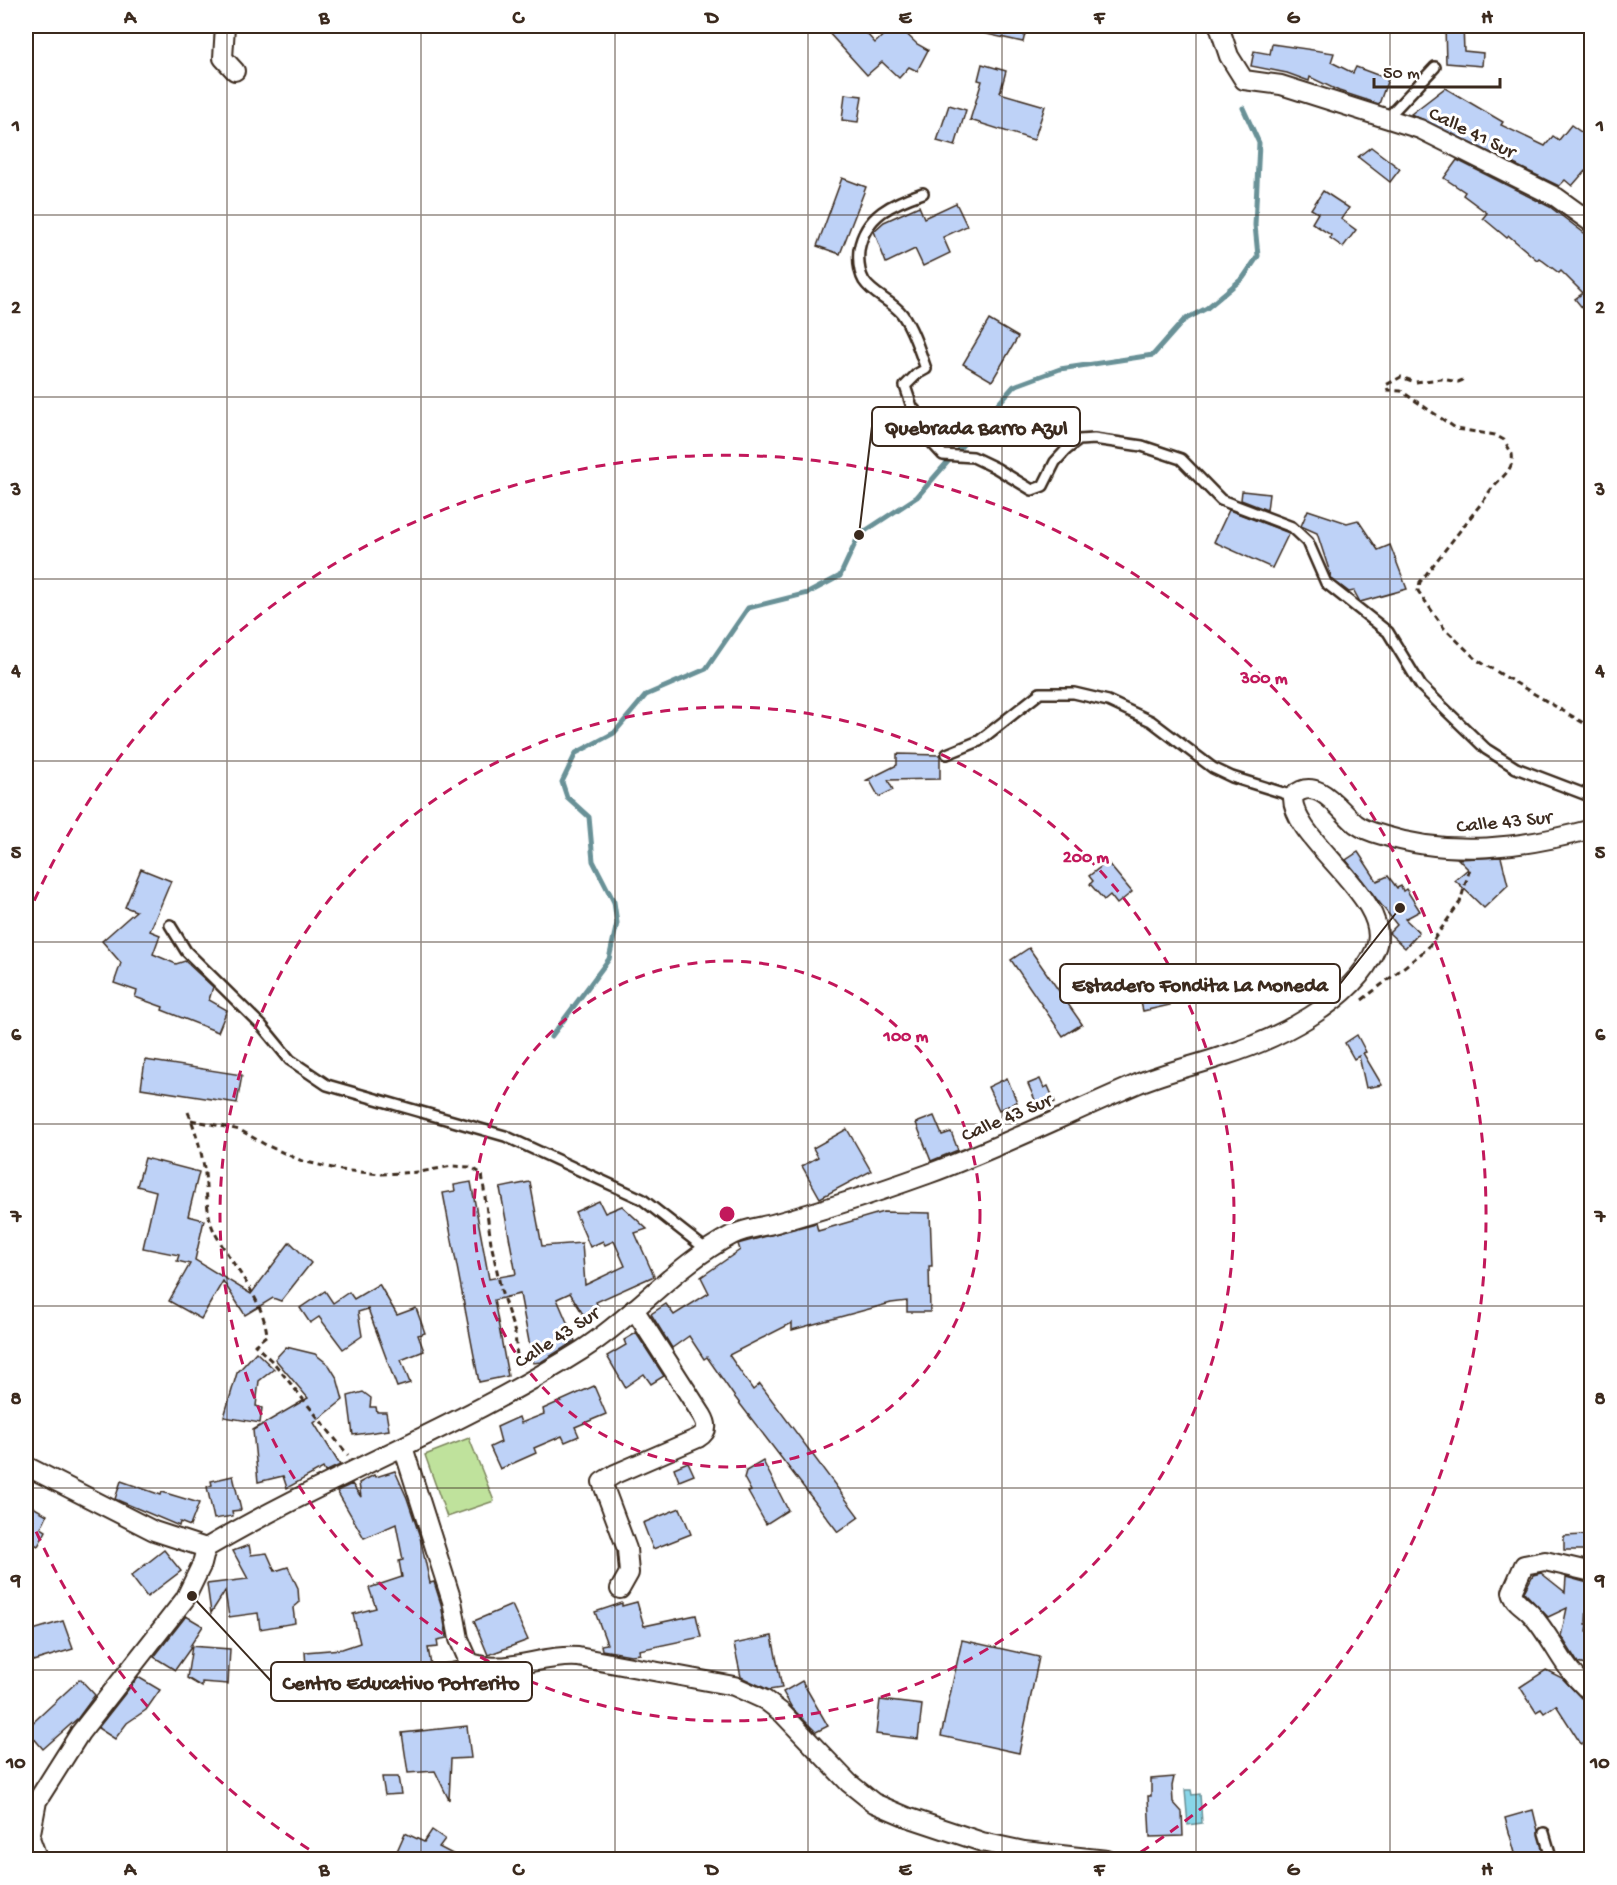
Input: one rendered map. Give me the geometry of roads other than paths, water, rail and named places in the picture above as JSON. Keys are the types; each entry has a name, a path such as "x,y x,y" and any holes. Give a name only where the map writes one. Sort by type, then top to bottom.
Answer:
{"street":[{"path":"225,26 223,58 235,71"},
{"name":"Calle 41 Sur","path":"1219,26 1229,56 1244,80 1281,85 1420,129 1588,213"},
{"name":"Calle 43 Sur","path":"206,1548 264,1514 403,1447 521,1385 585,1348 707,1250 736,1233 776,1223 929,1173 1159,1075 1227,1055 1292,1027 1331,1003 1365,969 1377,946 1377,926 1337,864 1297,818 1292,807 1293,796 1303,790 1311,788 1322,792 1359,826 1381,835 1445,848 1475,848 1524,843 1592,829"},
{"path":"620,1589 629,1573 627,1549 602,1482 615,1474 704,1435 706,1429 702,1415 634,1309"},
{"path":"366,1687 462,1671 468,1667 469,1662 459,1639 452,1601 403,1447"},
{"path":"26,1466 154,1531 206,1548 202,1564 185,1599 80,1733 37,1801 30,1838 38,1860"},
{"path":"1585,1687 1565,1666 1551,1640 1532,1615 1513,1597 1512,1592 1524,1566 1531,1564 1545,1561 1592,1572"},
{"path":"469,1662 495,1667 560,1656 578,1657 734,1686 765,1700 782,1713 826,1761 874,1803 907,1817 982,1842 1024,1851 1107,1860"}],"lane":[{"path":"1388,117 1435,67"},
{"path":"923,193 889,206 872,220 861,237 858,262 868,286 902,314 920,353 926,369 905,386 912,407 927,423 932,443 943,455 973,457 1032,490 1043,486 1055,462 1079,440 1095,439 1142,446 1181,459 1221,500 1292,527 1308,542 1326,583 1388,632 1421,686 1486,749 1516,768 1592,797"},
{"path":"946,754 979,741 1040,693 1074,693 1108,701 1151,721 1213,768 1232,777 1293,796"},
{"path":"170,925 186,951 262,1026 291,1060 327,1085 505,1136 642,1199 707,1250"},
{"path":"1544,1833 1552,1860"}],"water":[{"path":"1185,1790 1191,1790 1192,1795 1200,1794 1202,1823 1188,1825"}],"waterway":[{"path":"551,1037 609,959 617,923 614,902 593,861 589,817 567,797 562,782 576,753 614,733 646,695 706,669 748,608 808,593 840,576 859,535 917,497 1014,386 1060,369 1153,355 1184,320 1207,308 1243,278 1258,256 1255,225 1259,143 1243,108"}],"place":[{"name":"Quebrada Barro Azul","path":"859,535"},
{"name":"Estadero Fondita La Moneda","path":"1400,908"},
{"name":"Centro Educativo Potrerito","path":"192,1596"}]}
